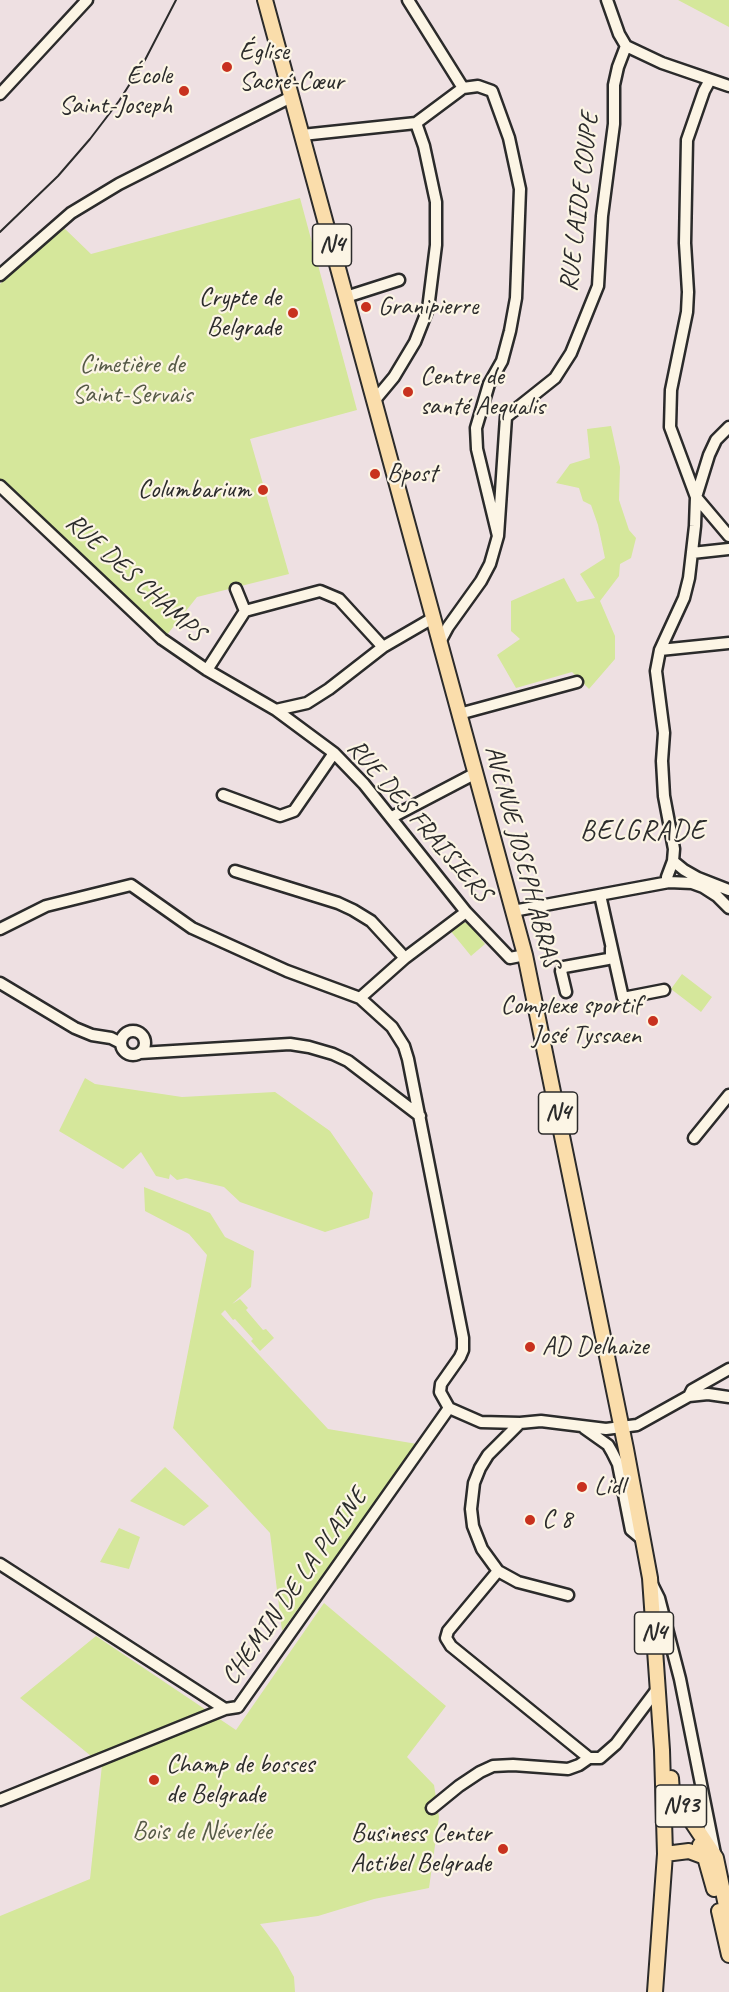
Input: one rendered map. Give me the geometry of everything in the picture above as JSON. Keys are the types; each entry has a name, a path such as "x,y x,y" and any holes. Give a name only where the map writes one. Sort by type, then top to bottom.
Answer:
{"main road":[{"name":"N4","path":"265,0 433,618"},
{"name":"AVENUE JOSEPH ABRAS","path":"433,618 525,955 622,1428"},
{"name":"N4","path":"622,1428 650,1578 662,1750 665,1854 655,1992"},
{"name":"N93","path":"662,1750 669,1760 672,1792 710,1857 729,1920"},
{"path":"664,1790 710,1857 710,1876 729,1955"},
{"path":"665,1854 689,1851 710,1857"}],"street":[{"path":"2,90 87,0"},
{"path":"408,0 463,88"},
{"path":"607,0 619,34 626,45 662,63 729,86"},
{"name":"RUE LAIDE COUPE","path":"440,642 490,564 498,536 506,417 555,378 571,353 598,286 602,216 614,124 614,85 626,45"},
{"path":"710,80 687,140 685,243 687,312 671,390 670,427 696,497 729,536"},
{"path":"302,135 416,123 463,88 478,86 492,91 508,138 520,189 516,298 510,331 502,361 489,384 476,428 477,449 498,536"},
{"path":"0,275 71,213 119,184 291,97"},
{"path":"374,401 394,377 415,342 429,309 436,245 436,202 424,146 416,123"},
{"path":"346,297 399,280"},
{"path":"669,882 667,877 672,865 674,849 662,777 663,721 656,682 657,658 684,598 692,553 696,497 709,455 716,440 729,428"},
{"name":"RUE DES CHAMPS","path":"0,486 162,639 207,670 276,710"},
{"path":"692,553 729,549"},
{"path":"236,589 244,611"},
{"path":"207,670 244,611 320,591 339,599 383,647"},
{"path":"276,710 307,704 383,647 433,618"},
{"path":"660,650 729,643"},
{"path":"459,714 577,682"},
{"name":"RUE DES FRAISIERS","path":"276,710 334,753 364,784 466,912 510,958 525,955"},
{"path":"223,795 280,816 294,811 334,753"},
{"path":"392,817 476,773"},
{"path":"672,865 729,890"},
{"path":"657,884 672,865"},
{"path":"682,883 686,878 684,870"},
{"path":"235,871 338,903 352,910 371,921 405,958"},
{"path":"513,911 669,882 692,883 703,887 729,908"},
{"path":"0,929 46,906 130,885 192,928 287,971 360,998 392,1027 404,1046 420,1116 463,1338 464,1350 441,1384 440,1392 449,1408 481,1422 520,1424 541,1421 606,1429 637,1425 689,1396 708,1394 729,1397"},
{"path":"717,896 719,891 729,890"},
{"path":"600,895 623,998 664,990"},
{"path":"360,998 405,958 466,912"},
{"path":"566,992 561,971 564,967 608,959 611,956 611,945"},
{"path":"0,983 75,1028 122,1043"},
{"path":"168,1051 138,1032 130,1032 124,1036 122,1043 124,1050 129,1054 290,1044 309,1047 348,1061 420,1116"},
{"path":"140,1053 144,1047 143,1037"},
{"path":"694,1138 729,1095"},
{"path":"689,1396 692,1390 729,1369"},
{"name":"CHEMIN DE LA PLAINE","path":"0,1564 225,1708 238,1707 449,1408"},
{"path":"520,1424 488,1455 474,1483 472,1526 482,1549 498,1571 518,1582 568,1595"},
{"path":"582,1426 608,1445 612,1452 618,1464 631,1530 643,1540"},
{"path":"498,1571 448,1631 446,1638 451,1646 589,1758"},
{"path":"650,1578 659,1598 680,1679 710,1857"},
{"path":"432,1808 459,1786 494,1766 568,1769 589,1758 600,1758 616,1744 658,1688"},
{"path":"0,1800 225,1708"}],"green space":[{"path":"678,0 729,0 729,27"},
{"name":"Cimetière de Saint-Servais","path":"300,198 357,410 250,439 289,574 197,597 166,636 0,483 0,284 63,227 91,254"},
{"path":"611,426 620,467 619,500 629,530 636,538 631,558 620,564 619,576 600,601 615,636 615,659 589,689 572,672 516,688 497,655 520,639 511,631 511,601 564,578 577,602 595,598 580,574 605,558 598,525 591,505 583,501 579,488 556,483 570,464 590,458 587,429"},
{"path":"458,922 468,923 485,944 471,956 449,929"},
{"path":"682,974 712,997 701,1012 671,989"},
{"path":"85,1078 95,1084 182,1097 275,1092 330,1131 373,1193 369,1218 325,1232 240,1202 224,1187 186,1178 177,1180 170,1174 169,1179 156,1176 141,1152 123,1169 59,1131"},
{"path":"144,1187 210,1213 225,1237 254,1251 251,1287 232,1304 240,1299 263,1330 266,1329 274,1338 260,1351 251,1341 253,1339 235,1319 233,1320 225,1310 221,1314 328,1429 417,1444 282,1631 270,1533 173,1428 207,1255 189,1234 145,1211"},
{"path":"165,1467 209,1506 184,1526 130,1501"},
{"path":"119,1528 140,1537 129,1569 100,1562"},
{"name":"Bois de Néverlée","path":"324,1603 446,1706 407,1757 434,1785 439,1817 429,1888 374,1899 318,1916 260,1924 278,1948 294,1977 295,1992 0,1992 0,1916 90,1879 102,1765 20,1698 96,1636 236,1730"}],"railway":[{"path":"0,232 58,176 119,101 145,60 176,0"}],"place":[{"name":"Église Sacré-Cœur","path":"227,67"},
{"name":"École Saint-Joseph","path":"184,91"},
{"name":"Granipierre","path":"366,307"},
{"name":"Crypte de Belgrade","path":"293,313"},
{"name":"Centre de santé Aequalis","path":"408,392"},
{"name":"Bpost","path":"375,474"},
{"name":"Columbarium","path":"263,490"},
{"name":"Complexe sportif José Tyssaen","path":"653,1021"},
{"name":"AD Delhaize","path":"530,1347"},
{"name":"Lidl","path":"582,1487"},
{"name":"C 8","path":"530,1520"},
{"name":"Champ de bosses de Belgrade","path":"154,1780"},
{"name":"Business Center Actibel Belgrade","path":"503,1849"}],"district":[{"name":"BELGRADE","path":"643,832"}]}
